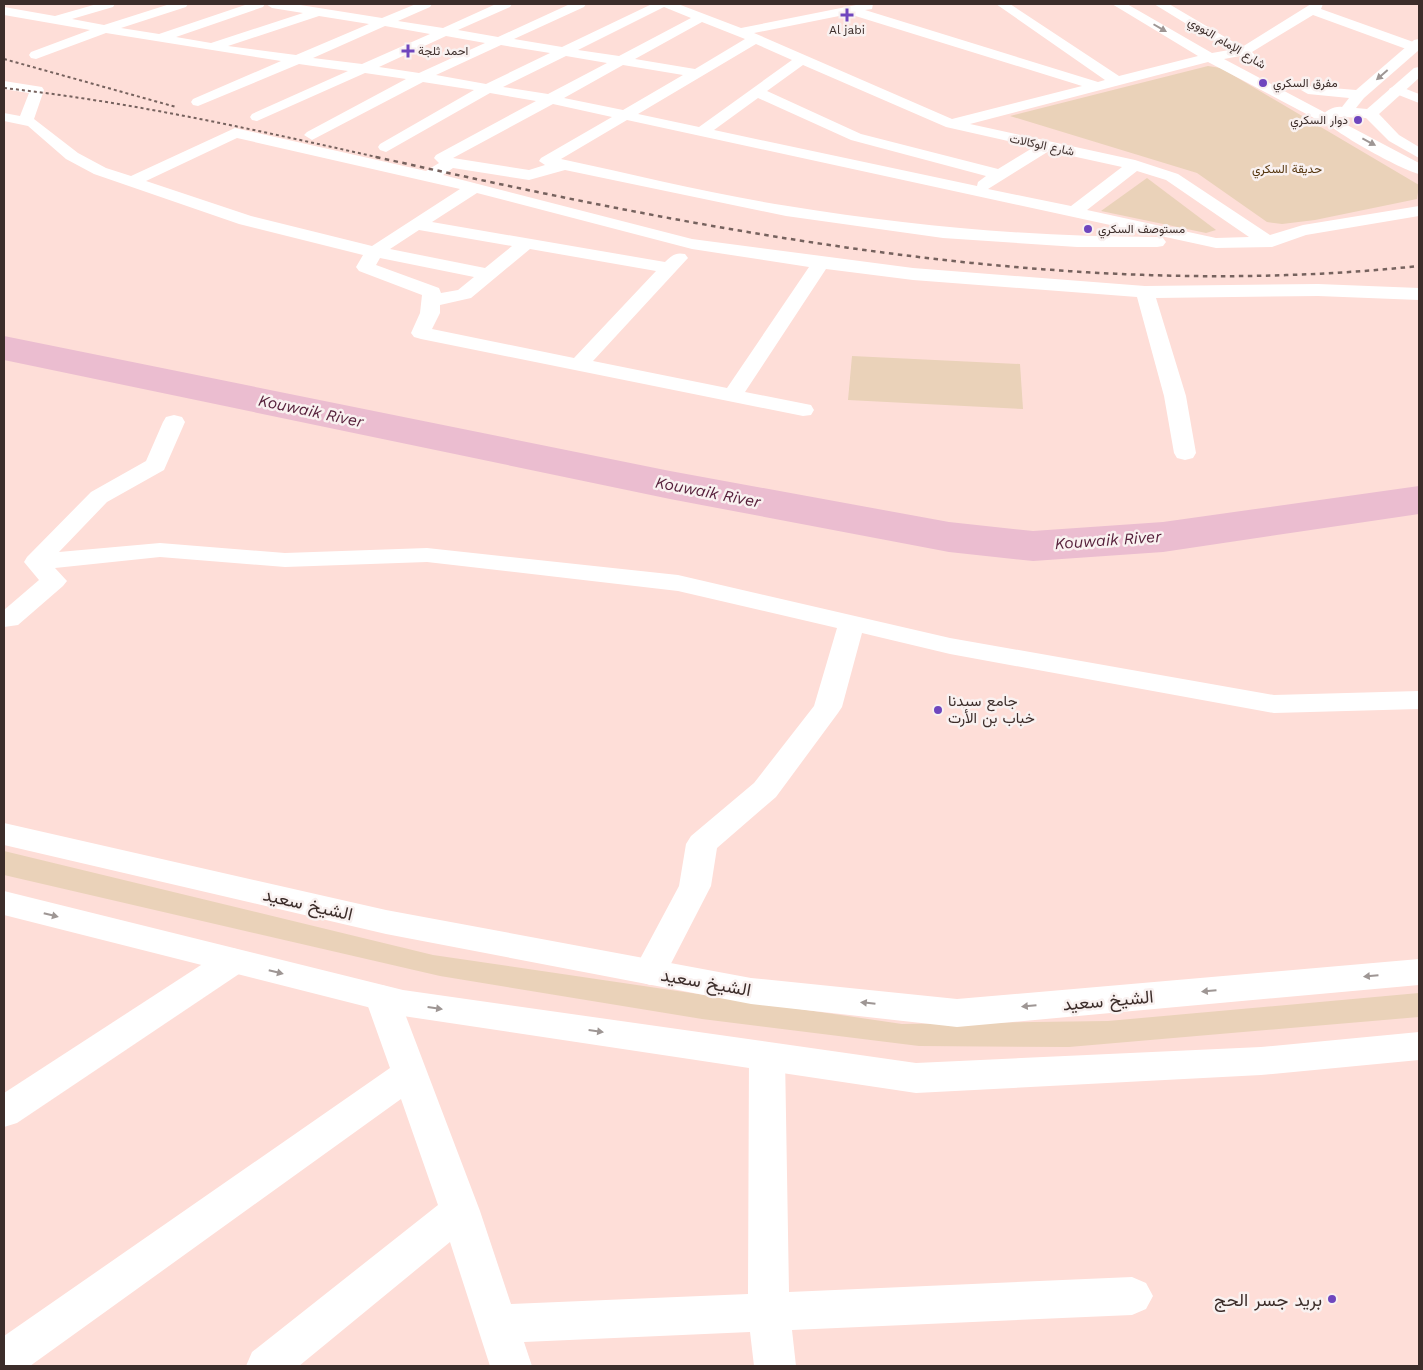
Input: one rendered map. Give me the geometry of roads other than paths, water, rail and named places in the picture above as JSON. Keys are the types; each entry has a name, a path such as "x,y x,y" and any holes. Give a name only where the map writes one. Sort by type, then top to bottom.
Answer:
{"street":[{"path":"8,12 42,4"},
{"path":"55,20 109,4"},
{"path":"36,55 104,29 182,4"},
{"path":"158,38 259,4"},
{"path":"272,4 696,72"},
{"path":"210,47 345,4"},
{"path":"198,102 294,59 426,4"},
{"path":"256,117 442,31 506,4"},
{"path":"312,135 421,76 580,4"},
{"path":"386,147 489,88 562,50 661,4"},
{"path":"880,4 747,35 696,72 547,161 786,211 943,233 1077,242 1268,242 1314,239 1419,223"},
{"path":"1002,4 1116,82"},
{"path":"1118,4 1210,57 1419,169"},
{"name":"شارع الإمام النووي","path":"1162,4 1259,62"},
{"path":"564,164 529,175 450,164 442,158 620,61 691,7"},
{"name":"شارع الوكالات","path":"691,7 747,35 951,124 1135,165 1172,177 1268,242"},
{"path":"951,124 1210,57 1243,52 1314,7 1417,45 1360,95 1346,111"},
{"path":"850,10 1096,86"},
{"path":"8,12 210,47 421,76 550,99 621,116 1216,243"},
{"path":"700,133 802,59"},
{"path":"1370,114 1396,89 1419,71"},
{"path":"4,85 37,90 26,121"},
{"path":"1346,111 1304,88 1360,95"},
{"path":"1396,89 1419,99"},
{"path":"757,92 856,136 1000,175"},
{"path":"1334,122 1328,117 1329,115 1346,111 1370,114 1394,138 1416,148"},
{"path":"4,117 26,121 37,126 80,161 131,182 245,220 374,252 488,274"},
{"path":"131,182 235,133 429,176 472,189 692,244 821,263 913,274 1146,292 1318,290 1419,294"},
{"path":"974,191 1046,146"},
{"path":"429,176 450,164"},
{"path":"1074,212 1135,165"},
{"path":"472,189 374,252 365,267 432,292 430,313 421,333 803,410"},
{"path":"1268,242 1302,230 1419,211"},
{"path":"418,225 670,268"},
{"path":"431,301 464,294 527,243"},
{"path":"578,365 692,244"},
{"path":"732,396 821,263"},
{"path":"1146,292 1175,396 1185,453"},
{"path":"36,562 99,497 156,464 174,422"},
{"path":"36,562 160,550 285,560 427,555 678,583 950,646 1274,704 1419,700"},
{"path":"4,619 9,619 54,581 36,562"},
{"path":"650,972 694,886 702,844 765,790 828,707 852,622"},
{"name":"الشيخ سعيد","path":"4,834 386,922 751,991 957,1013 1419,972"},
{"path":"4,903 413,1005 916,1078 1261,1061 1419,1046"},
{"path":"4,1112 233,961"},
{"path":"382,998 460,1211 511,1366"},
{"path":"767,1056 769,1312 775,1366"},
{"path":"4,1360 410,1073"},
{"path":"267,1366 460,1211"},
{"path":"497,1324 1132,1296"}],"waterway":[{"name":"Kouwaik River","path":"4,348 670,485 949,537 1033,546 1163,537 1419,500"}],"railway":[{"path":"4,59 176,107"},
{"path":"4,88 147,109 241,127 381,158"},
{"path":"376,157 504,185 763,235 894,254 1025,268 1156,275 1287,275 1419,266"}],"place":[{"name":"Al jabi","path":"847,15"},
{"name":"احمد ثلجة","path":"408,51"},
{"name":"مفرق السكري","path":"1263,83"},
{"name":"دوار السكري","path":"1358,120"},
{"name":"مستوصف السكري","path":"1088,229"},
{"name":"جامع سيدنا خباب بن الأرت","path":"938,710"},
{"name":"بريد جسر الحج","path":"1332,1299"}],"park label":[{"name":"حديقة السكري","path":"1287,169"}]}
